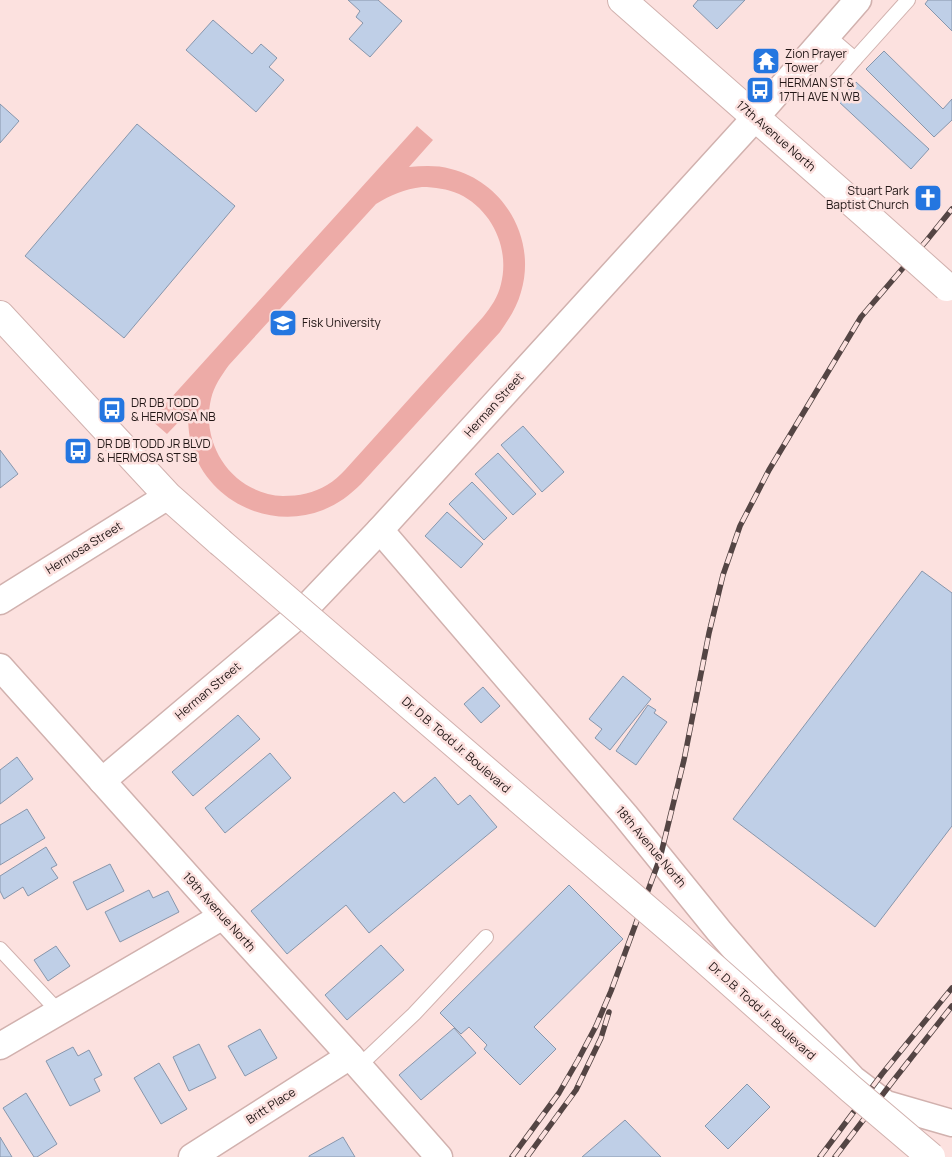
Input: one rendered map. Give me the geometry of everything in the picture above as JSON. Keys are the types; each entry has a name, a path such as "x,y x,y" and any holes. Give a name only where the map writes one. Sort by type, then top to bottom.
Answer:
{"main road":[{"name":"17th Avenue North","path":"622,0 949,290"},
{"name":"Dr. D.B. Todd Jr. Boulevard","path":"4,328 168,496 931,1157"}],"street":[{"name":"Herman Street","path":"102,782 302,612 380,530 755,118 858,0"},
{"name":"Hermosa Street","path":"0,601 168,496"},
{"name":"18th Avenue North","path":"380,530 625,815 719,931 853,1079 886,1104 952,1123"},
{"name":"19th Avenue North","path":"0,667 439,1157"},
{"path":"0,1046 223,916"},
{"name":"Britt Place","path":"192,1157 355,1061"}],"lane":[{"path":"831,86 908,0"},
{"path":"828,34 855,59"},
{"path":"355,1061 414,1014 486,937"},
{"path":"0,949 59,1012"}],"shaded area":[{"path":"417,126 433,140 409,167 440,167 470,176 487,186 512,215 520,233 524,252 525,272 521,292 510,318 500,332 361,484 334,505 304,515 284,517 265,514 247,508 230,499 215,486 203,471 191,443 188,412 167,434 151,420","holes":["422,187 436,188 459,194 471,201 489,220 496,232 503,257 501,284 494,302 483,317 332,482 312,492 289,496 265,493 250,487 236,477 224,464 216,450 211,434 209,417 211,399 218,381 229,365 376,204 392,195"]}],"building":[{"path":"348,0 378,0 402,21 370,57 349,39 363,23 356,17 360,11"},
{"path":"698,0 745,0 717,29 693,6"},
{"path":"928,0 952,0 952,31 925,4"},
{"path":"213,20 252,54 261,44 277,58 269,67 284,80 256,112 186,50"},
{"path":"884,51 943,109 952,99 952,120 934,137 866,69"},
{"path":"856,82 929,149 911,169 838,101"},
{"path":"0,104 19,121 0,143"},
{"path":"137,124 235,206 124,338 25,256"},
{"path":"523,426 564,472 542,492 501,445"},
{"path":"0,450 18,474 0,488"},
{"path":"498,453 536,494 513,515 475,474"},
{"path":"472,482 507,518 484,540 449,504"},
{"path":"447,512 483,544 461,568 425,536"},
{"path":"922,571 952,593 952,826 875,927 733,819"},
{"path":"623,676 651,699 610,750 595,738 602,729 589,719"},
{"path":"483,687 500,706 481,723 464,704"},
{"path":"648,705 656,710 654,713 667,722 636,765 616,751"},
{"path":"238,715 260,739 193,796 172,772"},
{"path":"270,753 291,778 225,833 205,808"},
{"path":"17,757 33,779 0,804 0,770"},
{"path":"435,777 458,805 470,795 497,827 369,933 346,905 287,954 251,911 394,792 404,803"},
{"path":"27,809 45,838 0,865 0,825"},
{"path":"46,847 57,865 51,868 58,878 28,896 23,887 4,899 0,891 0,876"},
{"path":"110,864 124,891 87,910 73,882"},
{"path":"569,885 623,939 534,1027 556,1049 520,1085 484,1049 487,1045 469,1027 461,1034 440,1013"},
{"path":"149,890 153,898 168,891 179,912 120,942 105,912"},
{"path":"381,945 404,970 347,1020 325,995"},
{"path":"56,946 70,966 48,981 34,960"},
{"path":"454,1028 476,1053 421,1100 399,1075"},
{"path":"260,1029 277,1058 245,1076 228,1046"},
{"path":"199,1044 216,1078 189,1091 173,1057"},
{"path":"73,1047 78,1056 89,1050 102,1075 94,1079 100,1091 70,1106 46,1061"},
{"path":"159,1063 187,1109 161,1124 134,1078"},
{"path":"747,1084 770,1107 728,1149 705,1126"},
{"path":"26,1093 57,1144 37,1157 34,1157 3,1108"},
{"path":"625,1120 661,1157 582,1157"},
{"path":"0,1137 12,1157 0,1157"},
{"path":"343,1137 355,1157 309,1157 309,1156"}],"railway":[{"path":"512,1157 559,1093 596,1026 611,991 660,858 684,760 709,633 723,575 740,526 769,470 861,317 952,209"},
{"path":"820,1157 882,1074 952,988"},
{"path":"835,1157 952,1006"},
{"path":"527,1157 576,1090 601,1038 609,1012"}],"place":[{"name":"Zion Prayer Tower","path":"766,61"},
{"name":"HERMAN ST & 17TH AVE N WB","path":"760,90"},
{"name":"Stuart Park Baptist Church","path":"928,198"},
{"name":"Fisk University","path":"283,323"},
{"name":"DR DB TODD & HERMOSA NB","path":"112,410"},
{"name":"DR DB TODD JR BLVD & HERMOSA ST SB","path":"78,451"}]}
